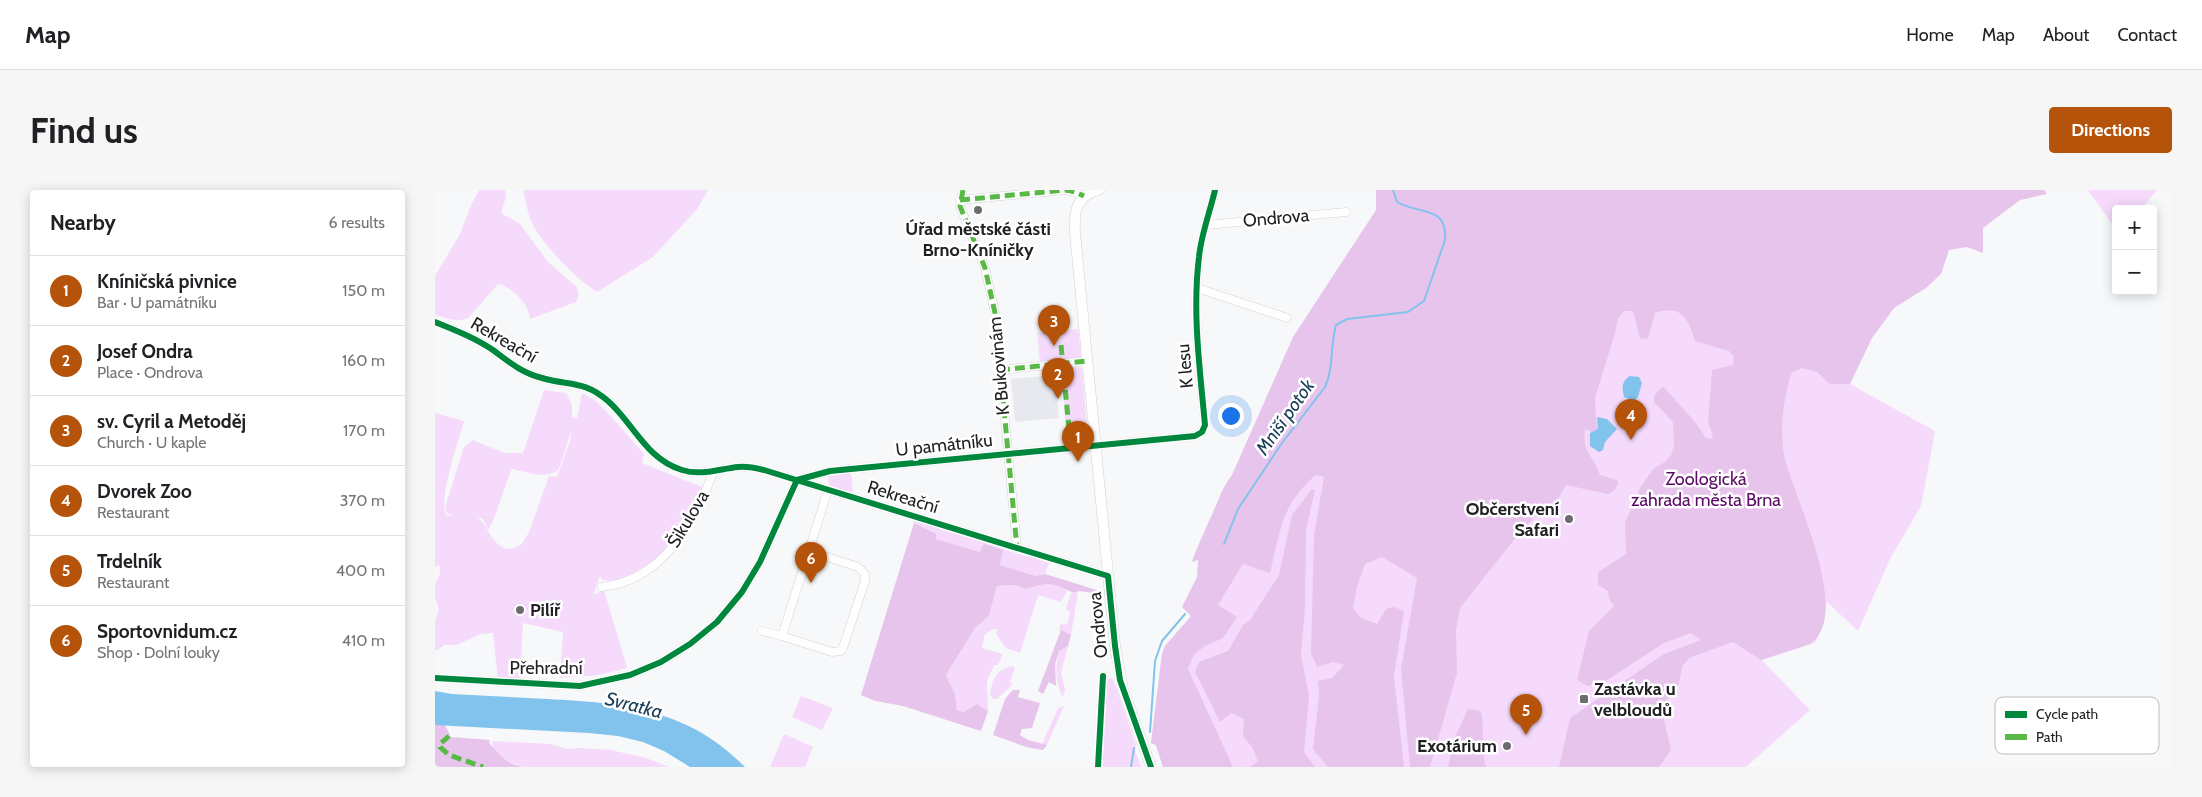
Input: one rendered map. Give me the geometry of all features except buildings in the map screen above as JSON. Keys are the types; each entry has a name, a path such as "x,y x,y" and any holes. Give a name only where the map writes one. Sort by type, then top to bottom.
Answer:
{"street":[{"path":"963,190 960,200 1065,190 1084,196 1099,190"},
{"name":"K lesu","path":"1095,446 1195,436 1202,432 1205,424 1195,312 1199,255 1215,190"},
{"name":"Ondrova","path":"1084,196 1077,206 1074,225 1119,671 1128,705 1151,767"},
{"name":"K Bukovinám","path":"960,200 960,206 985,268 995,313 1017,548"},
{"name":"Ondrova","path":"1206,225 1347,212"},
{"path":"1197,288 1287,318"},
{"name":"Rekreační","path":"435,324 461,332 492,350 515,368 542,378 584,385 608,402 645,446 663,461 680,470 693,473 740,466 764,470 1108,576"},
{"path":"1000,370 1087,361"},
{"name":"U památníku","path":"797,480 830,472 1095,446"},
{"name":"Šikulova","path":"602,586 624,582 648,570 668,553 684,534 701,503 715,471"},
{"name":"Přehradní","path":"435,678 580,686 630,675 661,662 690,644 717,622 742,592 760,562 797,480"},
{"path":"782,636 828,490"},
{"path":"762,631 832,652 841,651 865,581 865,574 858,567 809,551"}],"shaded area":[{"path":"1055,375 1059,418 1015,422 1011,379"}],"green space":[{"path":"479,190 505,190 506,197 501,213 520,224 548,262 576,286 579,294 576,302 530,319 527,308 519,297 514,292 498,284 468,318 456,320 435,315 435,276 460,234"},
{"path":"523,190 708,190 697,209 653,257 597,292 570,270 543,240 531,221"},
{"path":"1376,190 2044,190 2047,194 2020,200 1983,228 1983,253 1967,247 1949,250 1941,274 1926,288 1894,308 1872,338 1850,384 1830,384 1817,372 1802,368 1792,372 1786,392 1783,415 1783,449 1809,527 1824,583 1826,608 1822,629 1810,644 1761,660 1733,642 1689,658 1682,667 1679,684 1667,700 1662,711 1671,750 1659,767 1559,767 1570,718 1664,654 1701,640 1691,633 1664,643 1607,680 1588,686 1577,680 1589,631 1614,606 1609,599 1608,591 1598,585 1598,572 1626,554 1625,523 1640,488 1653,469 1665,462 1671,455 1674,445 1673,422 1654,402 1654,396 1664,387 1691,417 1705,437 1711,439 1713,435 1708,423 1712,370 1733,365 1734,357 1729,351 1695,341 1690,326 1683,315 1672,310 1655,313 1648,338 1641,339 1632,311 1624,311 1618,318 1595,398 1598,430 1591,432 1585,429 1584,438 1587,449 1600,475 1617,480 1618,483 1615,490 1608,494 1566,485 1557,501 1555,513 1535,517 1513,541 1460,608 1456,630 1457,673 1430,767 1410,767 1401,669 1417,578 1382,557 1365,564 1357,587 1353,608 1361,618 1377,624 1386,609 1394,607 1404,611 1394,676 1404,767 1328,767 1313,749 1319,696 1318,681 1332,678 1344,665 1333,662 1317,667 1311,653 1314,535 1324,477 1316,475 1295,497 1289,508 1280,532 1270,573 1243,564 1218,605 1237,617 1223,638 1205,646 1194,654 1188,669 1233,767 1163,767 1156,745 1151,743 1162,654 1165,646 1191,616 1182,607 1197,577 1198,560 1192,562 1219,497 1232,475 1293,337 1376,210"},
{"path":"2088,190 2157,190 2144,205 2112,205 2112,224"},
{"name":"Zoologická zahrada města Brna","path":"1618,280 1844,371 1850,384 1935,431 1921,506 1891,557 1858,631 1827,602 1823,625 1815,643 1762,660 1810,710 1746,767 1163,767 1156,745 1151,743 1162,654 1165,646 1191,616 1189,613 1245,520"},
{"path":"1078,329 1081,357 1040,362 1037,333"},
{"path":"1082,368 1088,440 1067,442 1061,370 1059,369"},
{"path":"544,390 566,393 572,405 572,417 577,419 582,393 596,401 644,454 642,463 704,488 673,543 649,566 647,565 625,577 614,580 602,580 600,576 593,595 604,590 627,668 599,675 560,678 563,632 523,623 520,682 498,681 493,633 480,634 457,645 445,645 435,651 435,622 439,609 435,598 435,584 440,574 440,565 435,567 435,413 464,421 447,483 444,507 446,515 455,517 447,513 445,507 464,447 473,440 504,453 523,453","holes":["571,431 570,441 557,477 549,476 529,532 522,544 513,548 505,548 499,545 476,516 483,519 488,530 512,469 543,475 554,472 559,469"]},
{"path":"851,473 853,493 830,487 829,476"},
{"path":"1312,489 1315,490 1306,530 1305,607 1301,655 1309,696 1304,752 1315,767 1250,767 1258,761 1252,747 1243,736 1244,719 1231,713 1220,722 1195,672 1199,662 1228,651 1243,625 1250,620 1279,575 1292,515"},
{"path":"914,520 1024,556 1028,557 1029,554 1034,556 1033,558 1049,563 1045,574 1036,576 1000,565 1003,550 980,552 936,539 935,534 914,523"},
{"path":"914,523 936,534 936,539 980,552 984,544 1003,550 1000,565 1036,576 1045,574 1100,591 1099,594 1079,591 1074,593 1055,585 1045,584 1025,589 1015,585 997,586 989,616 975,628 946,675 955,694 957,710 964,712 977,704 988,711 981,731 903,706 875,701 861,695"},
{"path":"1045,584 1055,585 1067,591 1061,602 1038,595 1020,653 1006,648 996,634 997,629 993,629 985,634 982,648 1003,654 998,665 994,665 987,681 988,711 977,704 964,712 957,710 955,694 946,675 975,628 989,616 997,586 1015,585 1025,589"},
{"path":"1071,593 1078,593 1071,635 1059,631 1061,623 1064,625 1068,622 1070,613 1067,609 1065,611"},
{"path":"1061,630 1071,635 1068,646 1059,651 1055,665 1056,686 1049,682 1043,694 1038,691"},
{"path":"1068,646 1061,673 1065,690 1063,698 1057,681 1057,663 1059,651"},
{"path":"1012,666 1015,668 1010,682 1013,684 997,699 993,699 990,695 996,676 1002,670"},
{"path":"1110,678 1113,679 1136,745 1135,750 1141,767 1099,767 1104,681"},
{"path":"1013,690 1020,690 1018,697 1040,703 1032,728 1022,729 1020,735 1028,740 1047,745 1043,750 1026,747 993,735 1005,699"},
{"path":"801,696 833,708 822,730 792,717"},
{"path":"1064,706 1047,745 1042,744 1058,708"},
{"path":"1468,709 1481,711 1483,753 1486,767 1448,767 1455,737"},
{"path":"435,725 445,725 451,737 490,740 489,743 505,759 513,764 525,767 435,767"},
{"path":"784,734 813,747 805,767 770,767"},
{"path":"492,741 551,744 566,749 611,750 646,758 669,767 528,767 505,760 497,752"}],"water":[{"path":"1630,376 1639,377 1642,383 1638,397 1634,401 1624,397 1623,391 1623,385"},
{"path":"1597,417 1607,419 1617,429 1605,442 1603,450 1599,452 1590,446 1590,433 1598,429"},
{"path":"435,691 452,694 603,703 654,713 678,721 701,732 745,767 690,767 664,751 643,742 618,736 435,725"}],"waterway":[{"name":"Mniší potok","path":"1224,544 1238,509 1282,443 1325,387 1330,372 1336,325 1347,319 1408,312 1424,301 1445,240 1445,229 1442,221 1437,216 1397,202 1393,190"},
{"name":"Mniší potok","path":"1150,732 1155,661 1162,641 1185,614"},
{"name":"Mniší potok","path":"1131,767 1134,748"}],"marked path":[{"path":"963,190 960,206 985,268 995,313 1017,548"},
{"path":"960,200 1066,190 1084,196"},
{"path":"1061,345 1071,449"},
{"path":"1000,370 1087,361"},
{"path":"449,736 440,744 440,747 449,755 483,767"}],"cycle path":[{"path":"797,480 830,471 1195,436 1202,432 1205,425 1197,341 1197,278 1202,240 1215,190"},
{"path":"435,322 479,342 528,373 584,387 599,394 617,410 641,440 659,458 682,470 703,472 741,467 764,470 1108,576 1120,680 1151,767"},
{"path":"435,678 580,686 630,675 661,662 690,644 717,622 742,592 760,562 797,480"},
{"path":"1098,767 1103,676"}],"place":[{"name":"Úřad městské části Brno-Kníničky","path":"978,210"},
{"name":"sv. Cyril a Metoděj","path":"1054,346"},
{"name":"Josef Ondra","path":"1058,399"},
{"name":"Dvorek Zoo","path":"1631,440"},
{"name":"Kníničská pivnice","path":"1078,462"},
{"name":"Občerstvení Safari","path":"1569,519"},
{"name":"Sportovnidum.cz","path":"811,583"},
{"name":"Pilíř","path":"520,610"},
{"name":"Zastávka u velbloudů","path":"1584,699"},
{"name":"Trdelník","path":"1526,735"},
{"name":"Exotárium","path":"1507,746"}],"water label":[{"name":"Svratka","path":"634,705"}]}
